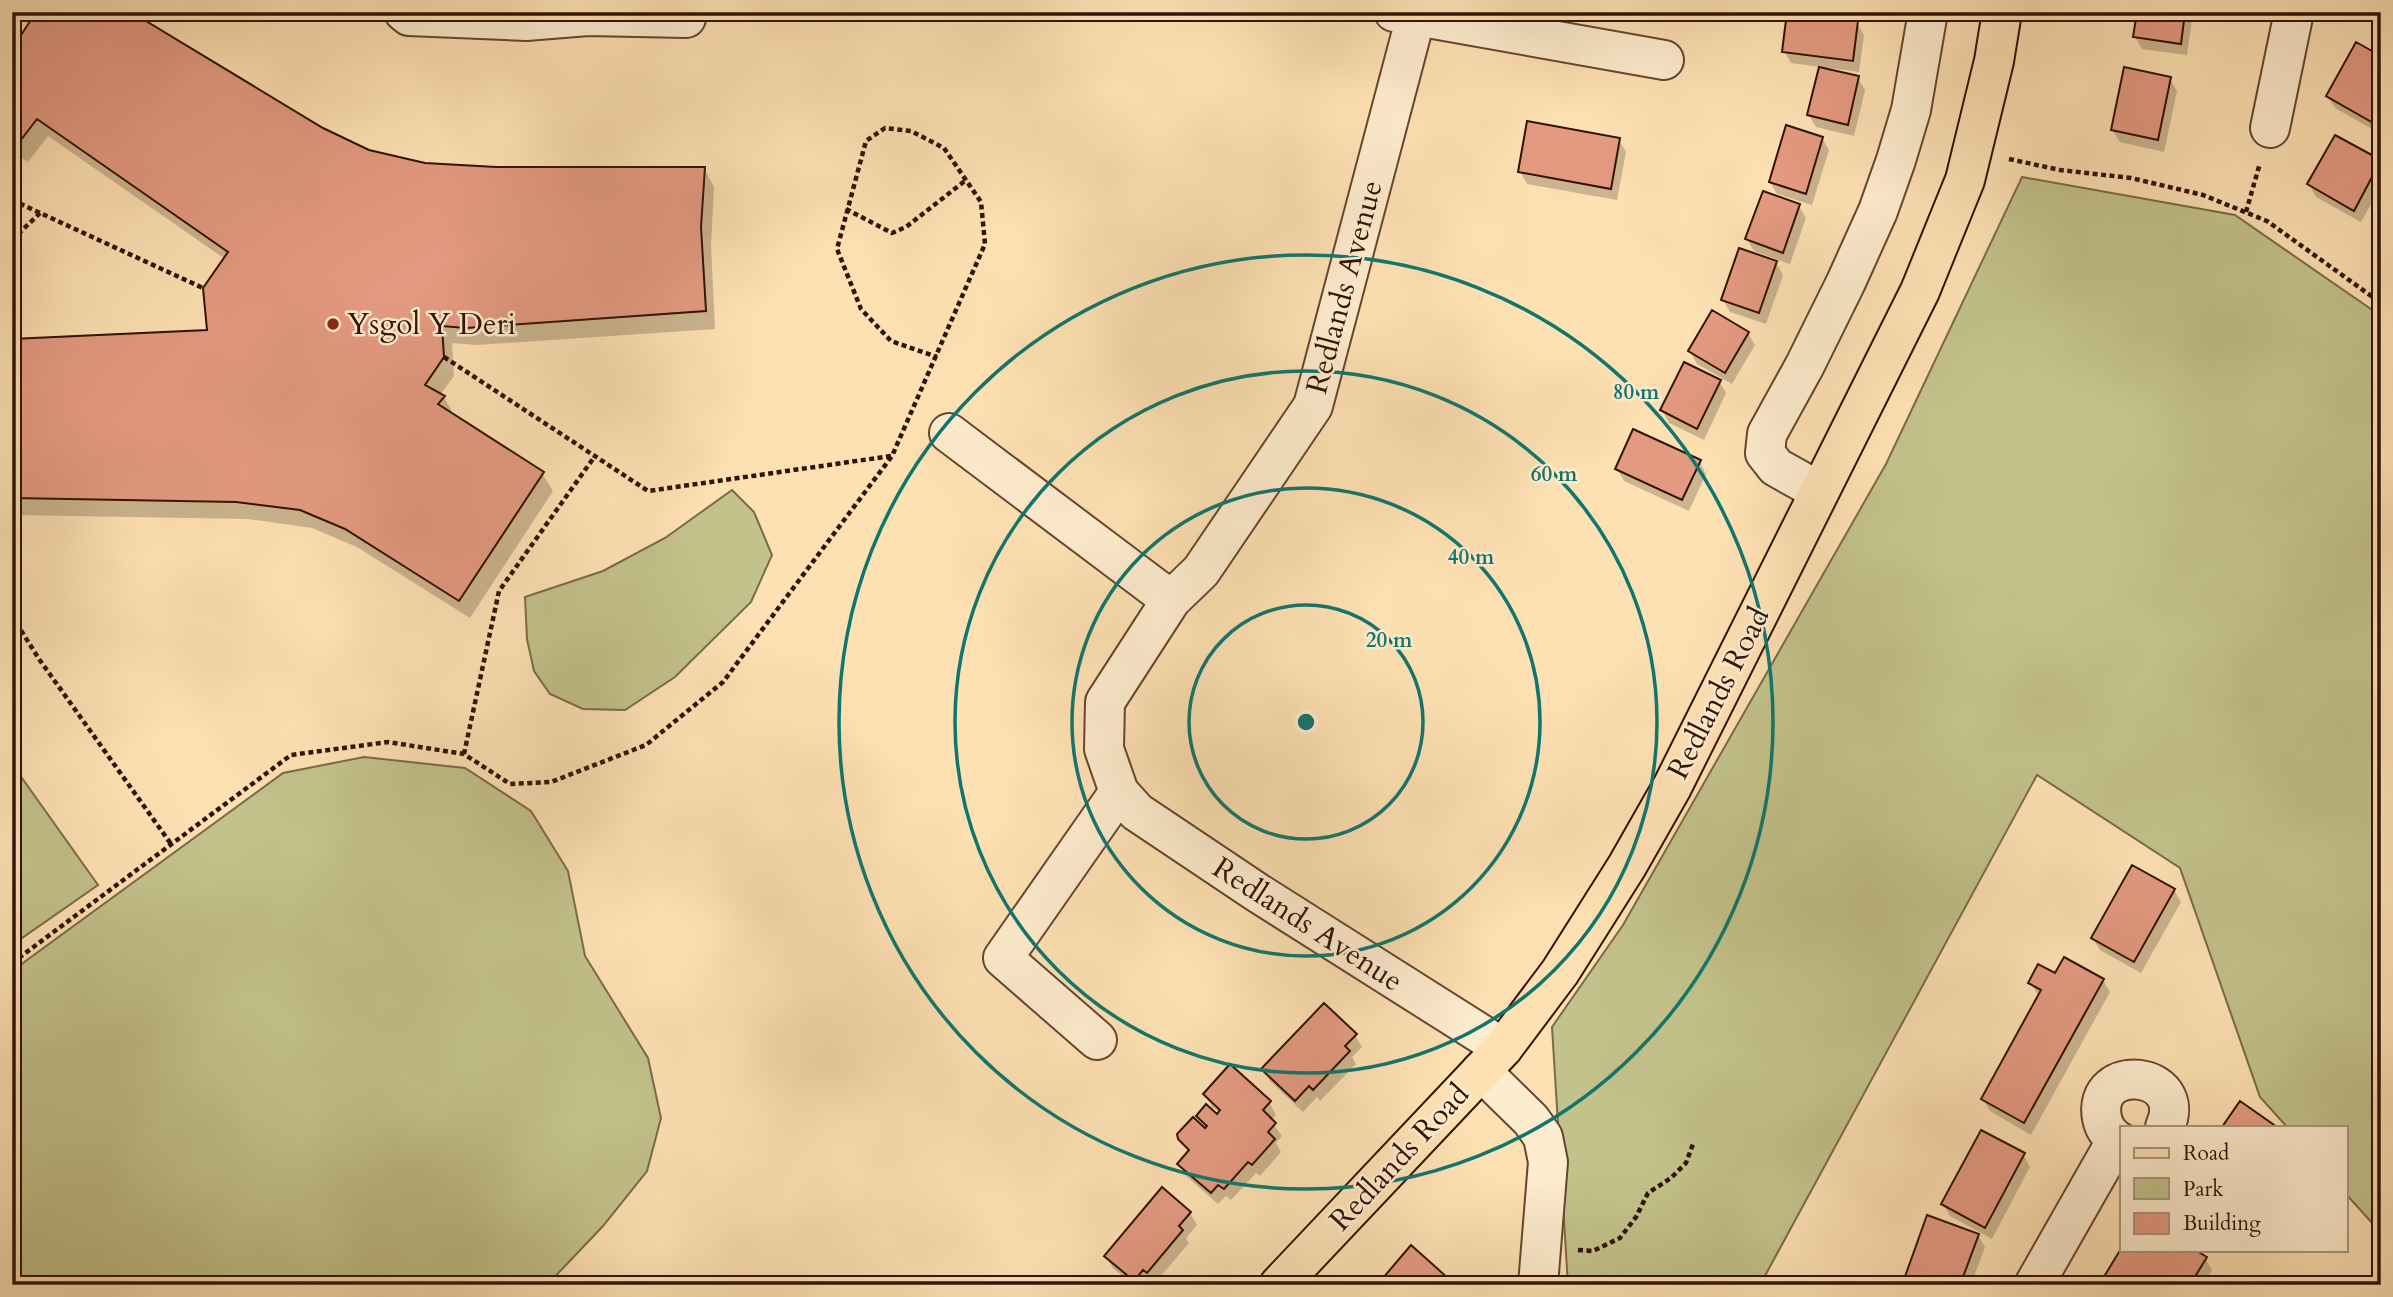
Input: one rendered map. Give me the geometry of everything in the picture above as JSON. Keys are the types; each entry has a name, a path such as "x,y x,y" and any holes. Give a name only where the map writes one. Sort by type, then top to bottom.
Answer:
{"main road":[{"name":"Redlands Road","path":"1279,1285 1492,1059 1565,964 1627,866 1683,764 1920,291 1952,217 1974,150 2002,12"}],"street":[{"path":"404,12 409,16 526,21 588,16 686,18"},
{"path":"1819,491 1776,467 1765,453 1768,434 1835,306 1878,211 1911,110 1928,12"},
{"path":"2270,128 2294,12"},
{"name":"Redlands Avenue","path":"1538,1285 1548,1162 1543,1137 1492,1059 1258,893 1137,812 1119,792 1104,749 1105,702 1171,600 1201,571 1313,406 1405,14 1664,60"},
{"path":"949,433 1171,600"},
{"path":"1097,1040 1003,958 1119,792"},
{"path":"2034,1285 2119,1142 2108,1133 2102,1122 2103,1099 2109,1089 2130,1078 2142,1078 2153,1083 2161,1090 2169,1110 2165,1126"}],"path":[{"path":"12,963 291,755 387,742 464,754 510,784 551,782 646,746 723,682 892,456 937,357 985,244 981,202 944,148 911,131 885,128 866,141 837,249 861,309 891,341 937,357"},
{"path":"2246,212 2270,128"},
{"path":"1974,150 2060,170 2131,178 2203,195 2267,221 2381,303"},
{"path":"846,209 892,233 906,227 966,180"},
{"path":"12,200 203,288"},
{"path":"12,240 40,213"},
{"path":"444,357 648,491 892,456"},
{"path":"464,754 499,591 595,456"},
{"path":"12,616 39,659 171,844"},
{"path":"1572,1250 1593,1251 1620,1238 1636,1217 1648,1193 1671,1178 1686,1163 1693,1144"}],"green space":[{"path":"2022,177 2235,215 2381,316 2381,1233 2348,1196 2348,1126 2286,1126 2260,1097 2180,868 2037,775 1760,1285 1568,1285 1552,1027 1623,925 1886,464"},
{"path":"732,490 754,512 772,555 751,602 675,677 625,710 583,709 550,694 534,671 527,639 525,597 603,571 665,538"},
{"path":"364,757 465,768 531,811 568,871 585,956 648,1058 661,1118 647,1171 603,1226 547,1285 12,1285 12,971 283,773"},
{"path":"12,764 98,885 12,945"}],"building":[{"path":"36,12 131,12 323,128 369,150 425,163 496,167 705,167 701,227 706,311 466,328 442,326 444,357 425,385 445,396 438,404 544,472 459,601 345,529 300,510 236,502 12,498 12,339 207,330 203,288 228,252 37,119 17,145 12,142 12,49"},
{"path":"1787,12 1816,16 1817,12 1850,12 1849,20 1858,21 1853,61 1782,52"},
{"path":"2137,12 2185,12 2181,44 2133,37"},
{"path":"2356,42 2381,56 2381,114 2375,124 2326,96"},
{"path":"1819,67 1859,76 1848,125 1807,115"},
{"path":"2124,67 2171,77 2158,140 2111,130"},
{"path":"1527,121 1620,138 1611,189 1518,172"},
{"path":"1786,125 1823,137 1806,194 1769,182"},
{"path":"2335,135 2381,160 2354,211 2307,184"},
{"path":"1763,191 1800,204 1783,253 1745,239"},
{"path":"1739,248 1777,261 1759,313 1721,300"},
{"path":"1712,310 1749,332 1725,373 1688,351"},
{"path":"1684,362 1721,380 1697,429 1660,410"},
{"path":"1633,429 1701,460 1682,500 1615,469"},
{"path":"2132,865 2175,889 2134,962 2091,938"},
{"path":"2064,957 2104,979 2024,1123 1981,1099 2041,990 2028,983 2038,964 2055,973"},
{"path":"1324,1003 1357,1034 1345,1046 1350,1051 1313,1090 1309,1086 1295,1101 1261,1069"},
{"path":"1230,1064 1271,1101 1263,1110 1276,1123 1268,1132 1275,1139 1252,1165 1248,1162 1224,1189 1218,1185 1211,1193 1177,1164 1189,1150 1178,1139 1177,1134 1193,1117 1205,1128 1207,1126 1196,1116 1206,1104 1217,1114 1220,1110 1203,1094"},
{"path":"2240,1101 2276,1126 2223,1126"},
{"path":"1981,1130 2025,1153 1985,1228 1941,1204"},
{"path":"1162,1187 1191,1212 1179,1226 1183,1230 1147,1273 1143,1270 1134,1281 1104,1256"},
{"path":"1927,1215 1979,1234 1960,1285 1902,1285"},
{"path":"1411,1245 1449,1279 1444,1285 1377,1285"},
{"path":"2120,1250 2198,1252 2207,1257 2190,1285 2168,1285 2161,1281 2158,1285 2099,1285"}],"place":[{"name":"Ysgol Y Deri","path":"333,324"}]}
